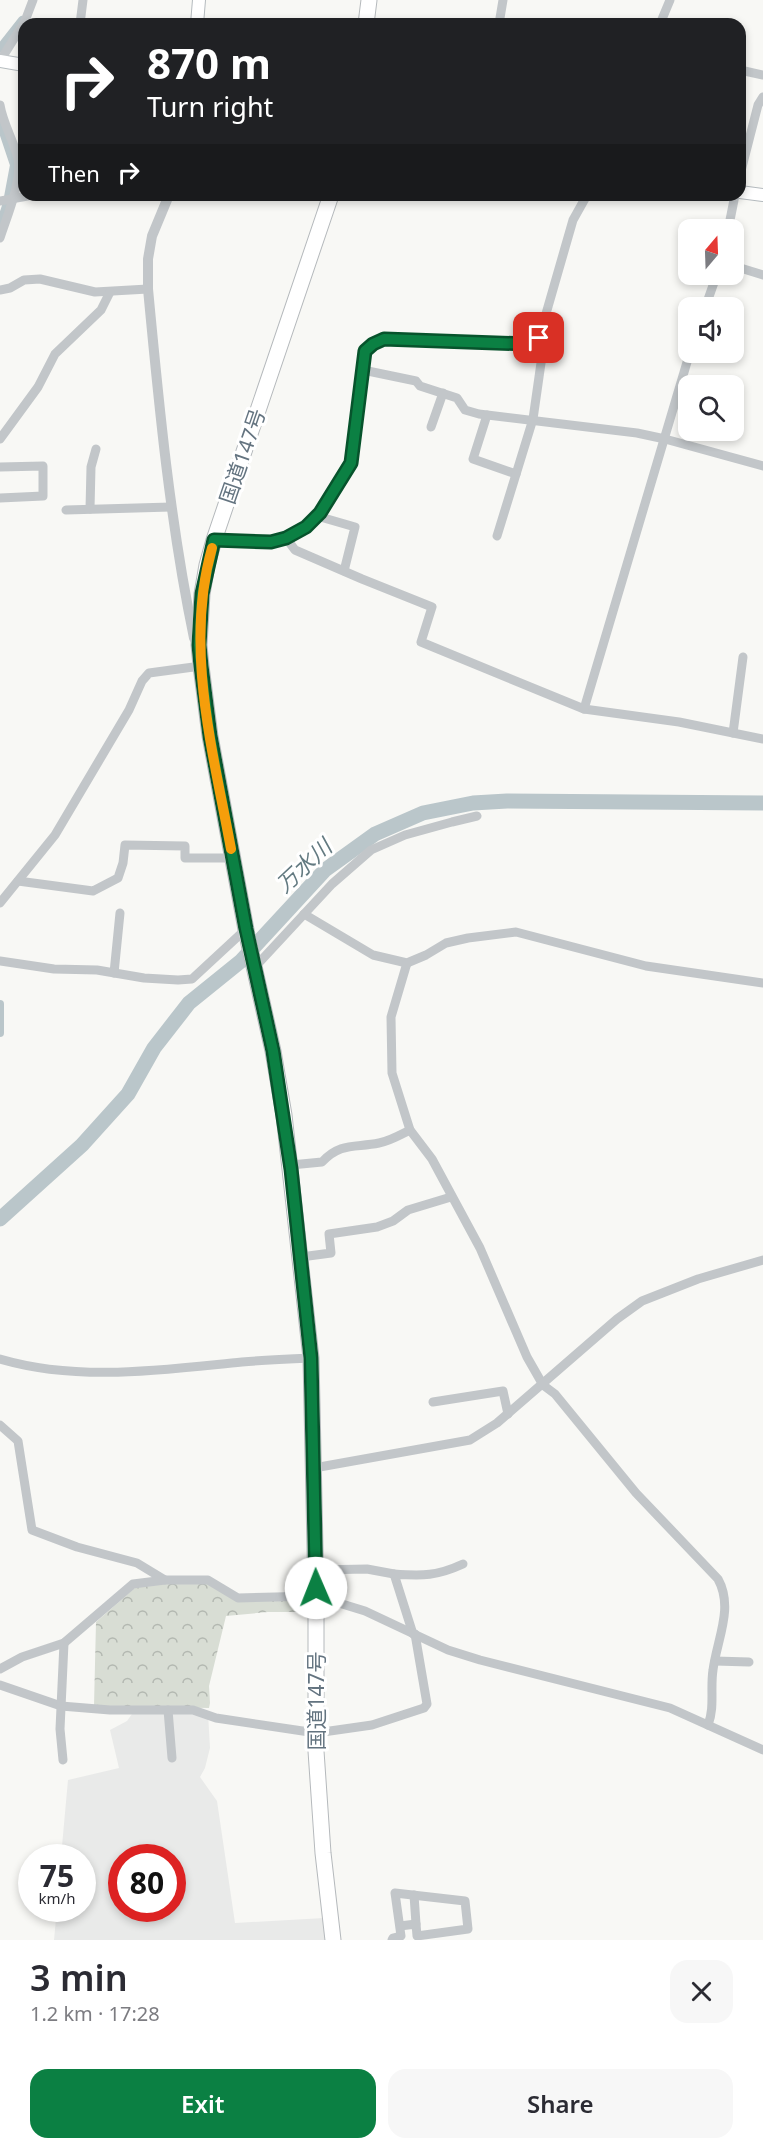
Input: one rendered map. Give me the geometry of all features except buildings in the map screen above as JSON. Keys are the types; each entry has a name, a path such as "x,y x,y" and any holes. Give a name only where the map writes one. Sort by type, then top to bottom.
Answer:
{"highway":[{"path":"367,18 369,0"},
{"name":"国道147号","path":"329,201 214,540 202,594 199,645 210,736 246,932 273,1051 291,1165 301,1257 311,1358 316,1570 316,1733 322,1843 333,1940"}],"main road":[{"path":"198,18 199,0"},
{"path":"0,61 18,63"},
{"path":"746,193 763,195"}],"street":[{"path":"26,18 33,0"},
{"path":"81,18 83,0"},
{"path":"500,18 502,0"},
{"path":"662,18 670,0"},
{"path":"0,61 18,32"},
{"path":"746,71 763,75"},
{"path":"746,152 758,105 763,97"},
{"path":"0,105 4,123 18,158 13,199 0,238"},
{"path":"0,201 18,198"},
{"path":"166,201 152,236 148,259 148,289 171,507 194,638 199,645"},
{"path":"497,536 533,420 542,356 539,338 573,220 584,201"},
{"path":"730,219 734,201"},
{"path":"744,269 763,275"},
{"path":"0,290 10,288 24,280 40,279 95,292 148,289"},
{"path":"0,439 38,387 55,354 101,310 110,292"},
{"path":"214,540 271,542 286,538 306,527 317,516 351,463 365,351 373,344 384,339 527,344 539,338"},
{"path":"584,709 687,363"},
{"path":"363,370 416,381 420,386 457,398 465,410 665,439 763,466"},
{"path":"431,427 443,393"},
{"path":"487,415 472,459 516,474"},
{"path":"90,509 91,466 96,449"},
{"path":"0,467 43,466 43,496 0,498"},
{"path":"66,510 171,507"},
{"path":"317,516 355,526 344,571"},
{"path":"286,538 295,550 432,606 421,642 584,709 679,722 763,739"},
{"path":"183,578 189,588 202,594"},
{"path":"733,733 743,657"},
{"path":"0,903 55,835 129,710 142,681 149,673 201,666"},
{"path":"254,965 332,884 371,850 405,835 477,816"},
{"path":"18,881 93,891 118,878 125,845 185,846 185,858 233,858"},
{"path":"114,973 120,913"},
{"path":"304,914 373,955 407,963 446,943 516,932 646,966 763,983"},
{"path":"0,961 54,969 97,970 167,980 192,979 246,932"},
{"path":"407,963 391,1017 391,1051 392,1073 410,1130 432,1159 480,1248 526,1357 543,1384 555,1394 636,1493 718,1578 723,1588 724,1622 712,1670 712,1713 708,1725"},
{"path":"291,1165 322,1162 332,1152 341,1148 381,1143 410,1130"},
{"path":"301,1257 331,1253 328,1234 377,1227 393,1221 408,1209 451,1197"},
{"path":"314,1468 470,1440 508,1414 617,1319 642,1301 698,1280 763,1260"},
{"path":"0,1359 26,1367 97,1372 146,1371 246,1361 311,1358"},
{"path":"433,1402 503,1391 508,1414"},
{"path":"0,1425 18,1441 32,1530 77,1547 137,1563 165,1580"},
{"path":"316,1570 379,1570 394,1574 423,1576 444,1573 463,1564"},
{"path":"0,1685 61,1706 110,1710 193,1710 216,1718 316,1733 372,1725 424,1708 427,1704 414,1634 394,1574"},
{"path":"0,1669 22,1657 64,1643 133,1584 165,1580 208,1580 238,1598 316,1596 365,1611 448,1650 670,1708 763,1750"},
{"path":"63,1760 60,1729 64,1643"},
{"path":"715,1661 750,1662"},
{"path":"168,1710 172,1758"},
{"path":"392,1940 401,1936 396,1893 414,1895 465,1901 468,1929 417,1936 414,1895"},
{"path":"400,1926 416,1924"}],"shaded area":[{"path":"208,1713 210,1748 200,1777 217,1801 235,1923 324,1918 326,1940 54,1940 56,1922 96,1922 96,1844 62,1844 68,1780 119,1768 110,1730 127,1721 132,1714"}],"green space":[{"path":"165,1583 208,1584 239,1601 310,1600 310,1612 268,1612 226,1616 209,1686 209,1708 94,1706 96,1622 136,1587"}],"waterway":[{"path":"0,48 18,25"},
{"path":"0,123 14,165 8,197"},
{"path":"0,224 7,203"},
{"name":"万水川","path":"0,1219 82,1145 128,1094 154,1048 189,1003 241,961 325,870 375,834 423,813 473,803 507,801 763,803"},
{"path":"0,1004 0,1033"}],"slow traffic":[{"path":"212,548 202,594 199,645 210,736 231,849"}],"route":[{"path":"316,1588 311,1358 300,1249 291,1165 273,1051 247,935 207,713 199,645 202,594 207,565 214,540 271,542 286,538 306,527 320,513 351,463 365,351 373,344 384,339 527,344 539,338"}]}
